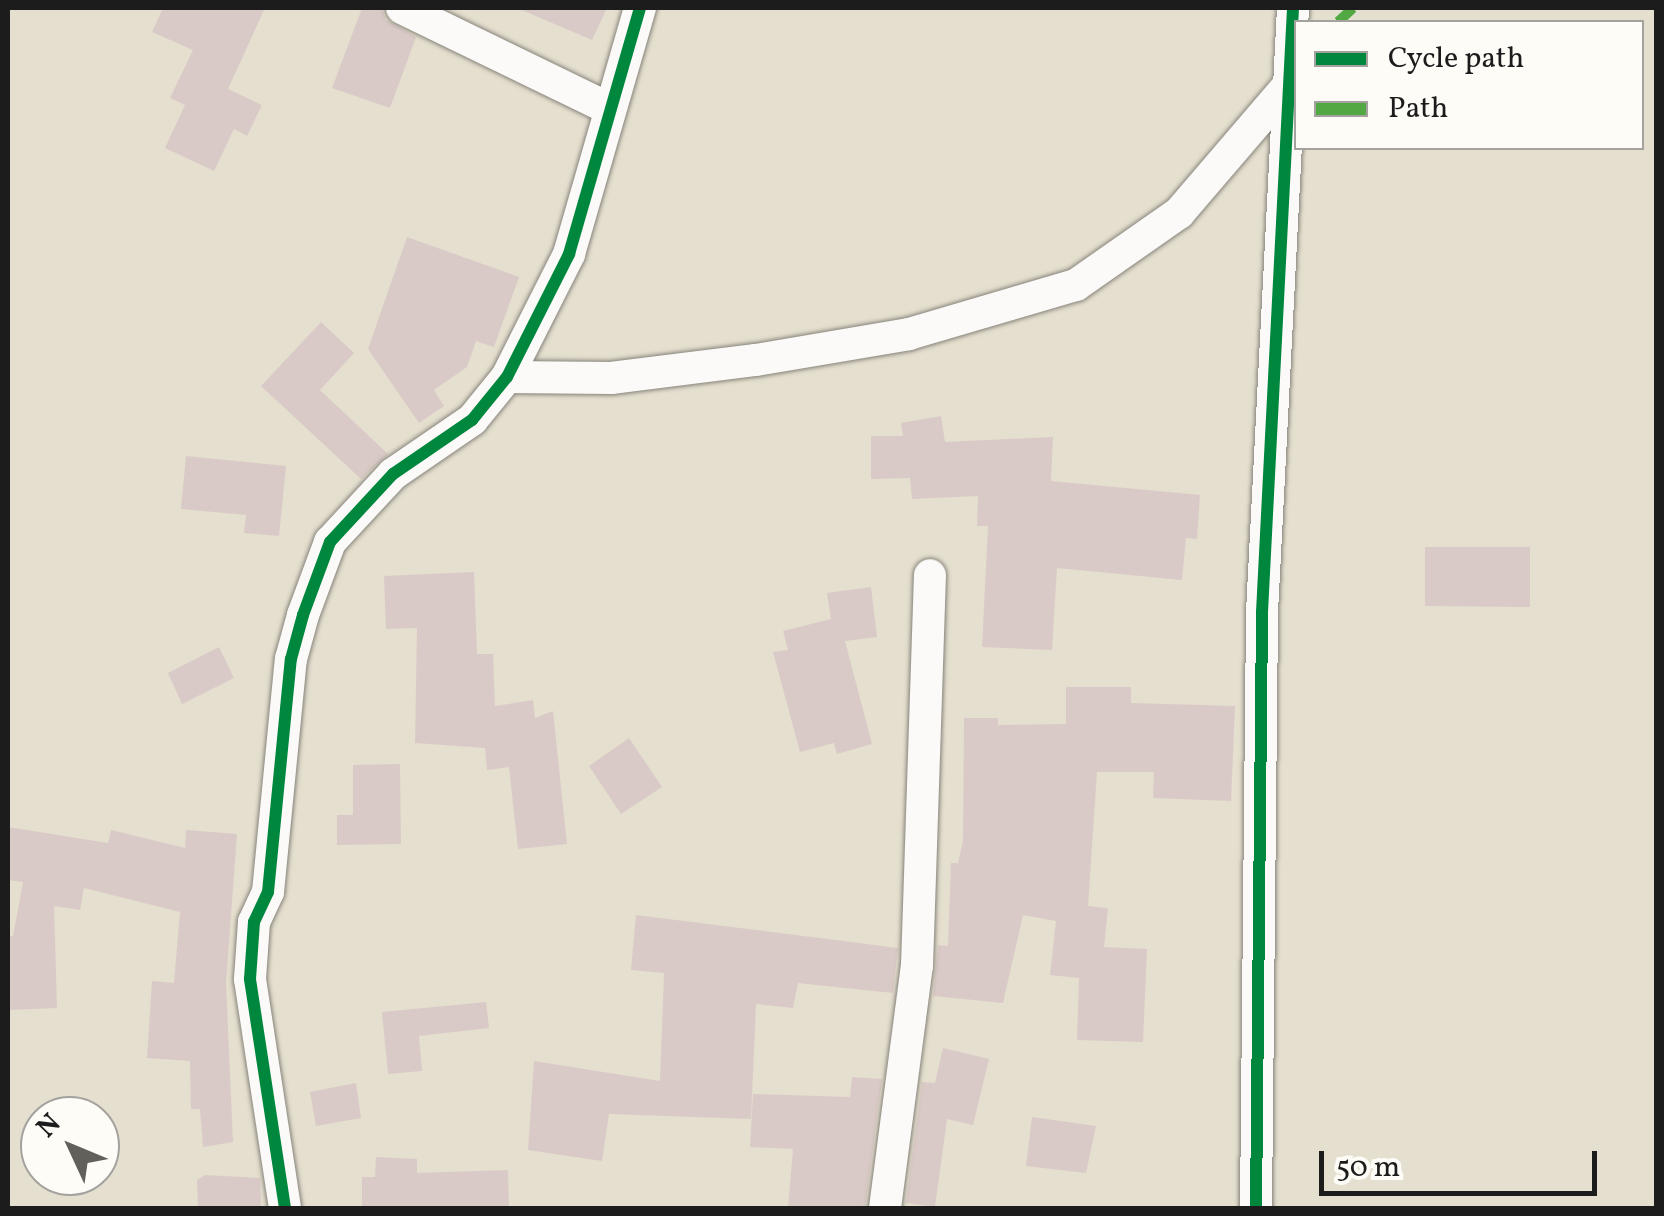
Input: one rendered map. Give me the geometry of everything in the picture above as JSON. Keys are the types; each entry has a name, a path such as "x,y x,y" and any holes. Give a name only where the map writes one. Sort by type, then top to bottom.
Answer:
{"street":[{"path":"402,8 610,108"},
{"path":"285,1208 250,979 254,922 268,892 291,659 303,615 330,542 392,474 472,420 507,377 569,254 640,8"},
{"path":"1256,1208 1262,612 1294,79 1294,8"},
{"path":"507,377 611,378 756,360 909,334 1076,285 1179,214 1294,79"},
{"path":"885,1208 917,966 930,575"}],"building":[{"path":"163,8 265,8 228,89 262,105 247,136 234,129 214,171 165,148 185,105 170,98 193,50 152,32"},
{"path":"362,8 382,8 386,20 416,37 390,108 332,88"},
{"path":"517,8 607,8 592,40"},
{"path":"407,237 519,277 494,347 476,341 467,367 434,390 444,406 419,423 368,349"},
{"path":"321,322 354,353 320,390 388,454 361,479 261,386"},
{"path":"941,416 945,442 1053,437 1051,481 1200,495 1197,539 1186,538 1182,580 1057,568 1052,650 982,647 988,526 977,526 978,496 912,499 910,478 871,479 871,436 903,436 901,423"},
{"path":"186,456 286,466 279,536 244,533 246,515 181,509"},
{"path":"1425,547 1530,547 1530,607 1425,606"},
{"path":"474,572 477,654 493,654 495,706 533,700 535,718 553,711 567,844 518,849 509,767 487,770 485,748 415,743 417,628 386,629 384,576"},
{"path":"871,587 877,637 845,641 872,744 837,754 834,743 800,752 773,652 788,650 783,631 831,619 827,593"},
{"path":"219,647 234,678 182,704 168,673"},
{"path":"1066,687 1131,687 1131,703 1235,706 1231,801 1153,798 1154,772 1097,772 1088,906 1108,908 1104,947 1147,949 1143,1042 1077,1040 1079,978 1050,975 1056,921 1023,915 1003,1003 933,996 938,945 948,946 951,863 958,863 963,841 964,718 998,718 998,725 1066,724"},
{"path":"629,738 662,787 621,814 589,766"},
{"path":"400,764 401,844 337,845 337,815 353,815 353,765"},
{"path":"8,827 108,843 111,830 185,848 186,830 237,834 226,983 233,1142 203,1147 200,1109 191,1109 190,1061 147,1058 152,981 174,983 180,912 84,888 80,910 54,906 57,1008 8,1010 8,936 13,936 23,882 8,880"},
{"path":"636,915 898,948 893,993 798,983 793,1008 756,1004 751,1119 609,1114 602,1161 528,1150 534,1061 660,1081 664,973 631,970"},
{"path":"486,1002 489,1028 419,1036 422,1071 388,1074 382,1012"},
{"path":"943,1048 989,1059 973,1125 947,1119 935,1207 906,1203 922,1082 935,1083"},
{"path":"852,1077 882,1079 865,1208 788,1208 793,1149 750,1147 753,1094 850,1097"},
{"path":"356,1083 361,1118 316,1126 310,1092"},
{"path":"1032,1117 1096,1126 1086,1173 1026,1166"},
{"path":"376,1157 417,1159 417,1173 508,1170 509,1208 362,1208 362,1177 375,1177"},
{"path":"205,1175 260,1178 261,1208 198,1208 197,1180"}],"marked path":[{"path":"1340,20 1353,8"}],"cycle path":[{"path":"285,1208 250,979 254,922 268,892 291,659 303,615 330,542 393,474 472,420 507,377 569,254 640,8"},
{"path":"1256,1208 1262,612 1293,8"}]}
